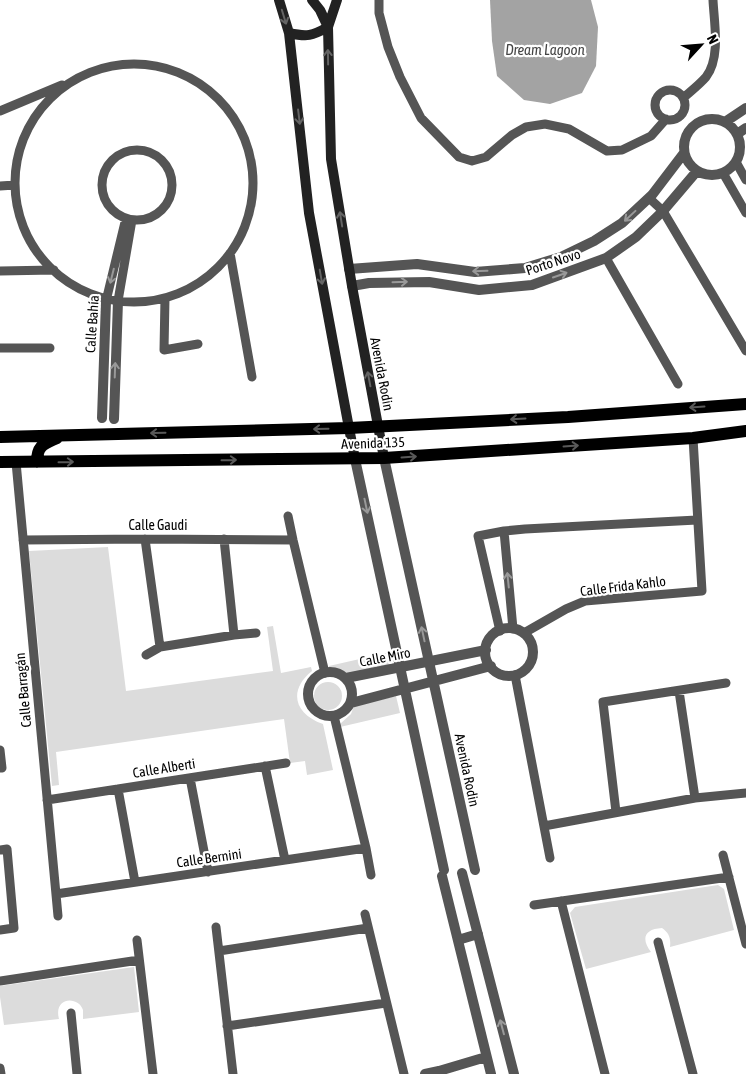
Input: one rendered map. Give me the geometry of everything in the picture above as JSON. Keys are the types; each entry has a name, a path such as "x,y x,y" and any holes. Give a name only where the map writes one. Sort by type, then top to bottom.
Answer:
{"main road":[{"path":"279,0 289,33 309,213 356,459"},
{"name":"Avenida Rodin","path":"312,0 320,10 328,28 331,159 384,458"},
{"path":"289,33 302,36 314,35 328,28 337,0"},
{"name":"Avenida 135","path":"0,437 349,428 568,417 746,404"},
{"name":"Avenida 135","path":"0,462 384,458 693,438 746,431"},
{"path":"37,462 39,450 42,446 64,435"}],"street":[{"path":"379,0 379,13 388,47 400,77 422,118 459,157 472,161 486,157 526,127 545,124 569,129 608,151 622,150 651,136 666,119"},
{"path":"683,98 707,76 713,64 715,46 713,0"},
{"path":"0,111 99,68 132,63 164,67 195,80 221,101 240,128 251,159 253,192 246,224 230,253 212,273 190,288 165,298 140,302 106,300 82,290 54,270 34,246 20,217 15,185 21,145 40,110 69,82"},
{"path":"672,90 683,98 685,108 676,119 666,119 658,114 656,100 662,93 672,90"},
{"path":"725,122 746,108"},
{"path":"716,119 741,131 739,153 736,162 723,173 705,174 697,171 687,160 684,153 686,135 691,127 698,122 716,119"},
{"path":"139,150 150,152 167,167 171,177 171,189 168,199 162,209 153,216 143,220 129,219 116,213 108,205 103,195 104,173 109,163 117,155 139,150"},
{"name":"Porto Novo","path":"349,269 417,264 475,272 525,268 561,257 594,241 622,223 649,198 684,153"},
{"path":"736,162 746,180"},
{"name":"Porto Novo","path":"352,286 369,283 429,282 479,290 532,285 606,258 636,237 663,211 697,171"},
{"path":"723,173 746,213"},
{"path":"0,186 15,185"},
{"path":"649,198 663,211 746,351"},
{"name":"Calle Bahía","path":"107,434 102,418 106,300 129,219"},
{"name":"Calle Bahía","path":"107,434 114,419 118,301 129,219"},
{"path":"230,253 252,377"},
{"path":"606,258 678,384"},
{"path":"0,271 54,270"},
{"path":"165,298 164,350 198,344"},
{"path":"0,348 50,348"},
{"path":"500,631 478,536 525,529 697,520 693,438"},
{"name":"Avenida Rodin","path":"384,458 475,870"},
{"path":"356,459 443,873 490,1074"},
{"name":"Calle Barragán","path":"16,462 58,916"},
{"path":"288,516 324,672"},
{"name":"Calle Frida Kahlo","path":"524,634 566,609 585,602 702,592 697,520"},
{"path":"504,531 513,629"},
{"path":"145,539 160,647"},
{"path":"224,539 234,635"},
{"name":"Calle Gaudi","path":"23,540 293,540"},
{"path":"505,629 513,629 528,638 533,651 532,657 526,669 521,673 503,675 490,666 486,658 486,650 489,640 493,635 505,629"},
{"path":"146,654 160,647 256,633"},
{"path":"429,662 486,650"},
{"name":"Calle Miro","path":"346,678 429,662"},
{"path":"351,703 490,666"},
{"path":"324,672 332,672 346,678 352,694 351,703 347,709 341,714 326,716 319,714 313,709 308,695 312,681 324,672"},
{"path":"515,675 550,858"},
{"path":"616,812 603,702 726,683"},
{"path":"679,691 695,798"},
{"path":"334,716 371,874"},
{"path":"0,750 2,768 0,768"},
{"name":"Calle Alberti","path":"47,800 286,763"},
{"path":"265,766 285,860"},
{"path":"190,778 208,872"},
{"path":"118,789 134,882"},
{"path":"544,826 695,798 746,793"},
{"name":"Calle Bernini","path":"56,894 366,848"},
{"path":"0,850 7,849 14,928 0,930"},
{"path":"723,855 746,944"},
{"path":"462,873 514,1074"},
{"path":"534,905 729,877"},
{"path":"561,901 605,1074"},
{"path":"365,914 404,1074"},
{"path":"216,927 233,1074"},
{"path":"219,951 368,928"},
{"path":"458,940 478,934"},
{"path":"137,940 153,1074"},
{"path":"658,942 693,1074"},
{"path":"0,981 139,960"},
{"path":"228,1026 386,1003"},
{"path":"71,1013 77,1074"},
{"path":"425,1074 486,1057"},
{"path":"0,1068 0,1074"}],"shaded area":[{"path":"108,547 126,691 273,671 267,627 273,626 281,673 311,667 312,671 304,678 297,693 298,701 300,708 306,714 313,720 323,724 333,770 307,775 305,761 290,763 284,719 56,752 59,785 52,786 29,551"},
{"path":"386,653 389,665 348,675 329,667 329,666"},
{"path":"328,682 338,686 342,696 338,706 328,710 318,706 314,696 318,686"},
{"path":"396,696 400,713 340,727 340,724 351,714 354,706"},
{"path":"718,885 724,889 734,930 670,947 670,938 662,928 651,930 645,939 651,952 586,969 570,913 575,907"},
{"path":"134,967 139,1012 83,1019 81,1005 77,1002 67,1001 63,1002 60,1006 58,1011 59,1019 4,1025 0,986"}],"water":[{"name":"Dream Lagoon","path":"490,0 591,0 598,27 596,66 582,93 550,104 524,100 497,76 492,41"}]}
